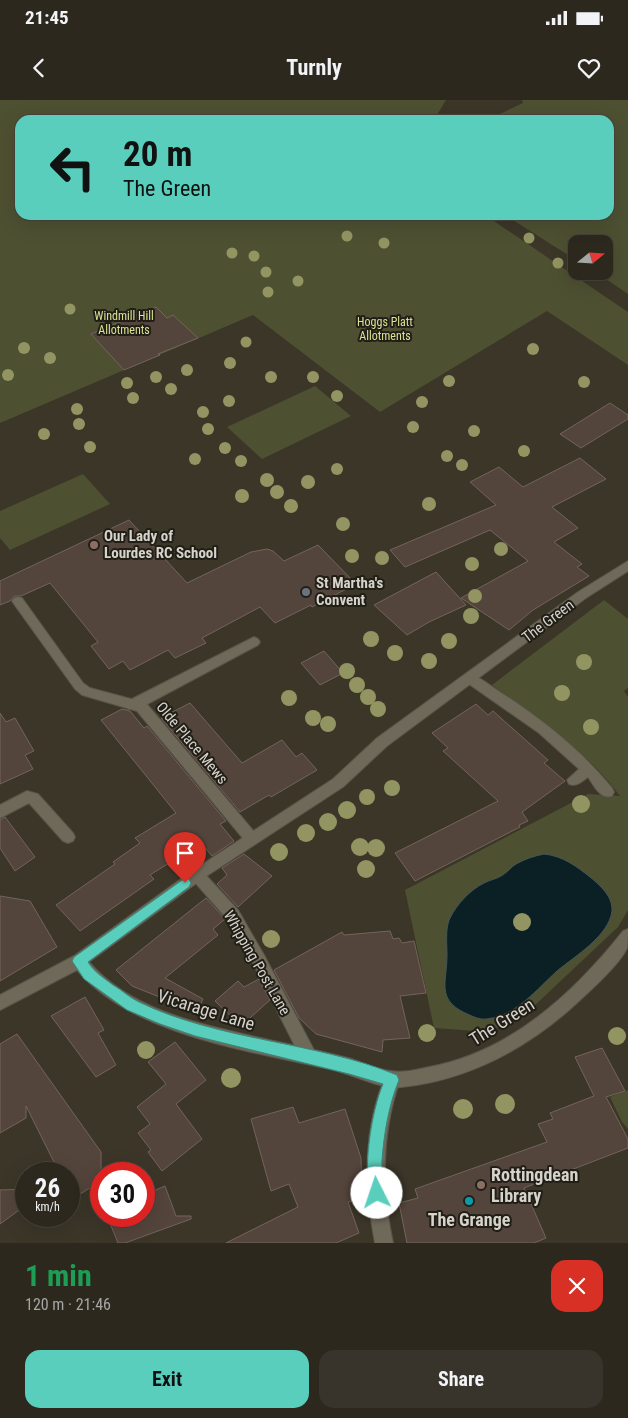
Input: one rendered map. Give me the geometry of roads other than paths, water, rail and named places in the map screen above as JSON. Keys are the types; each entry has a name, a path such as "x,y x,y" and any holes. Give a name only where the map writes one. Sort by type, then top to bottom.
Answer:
{"main road":[{"name":"The Green","path":"0,1003 79,961 197,874 338,783 382,742 582,595 628,565"},
{"name":"Olde Place Mews","path":"18,601 79,686 86,692 141,707 251,838"},
{"path":"133,705 254,642"},
{"path":"470,679 548,733 590,770 607,792"},
{"path":"574,780 590,770"},
{"path":"0,812 26,798 33,798 68,837"},
{"name":"Whipping Post Lane","path":"197,874 233,915 259,960 308,1057"},
{"name":"The Green","path":"308,1057 392,1080 428,1076 461,1068 496,1053 524,1036 578,994 613,956 628,936"},
{"name":"Vicarage Lane","path":"79,961 88,975 132,1006 165,1020 195,1030 308,1057"},
{"path":"382,1242 374,1160 384,1098 392,1080"}],"water":[{"path":"544,854 569,862 585,873 606,892 612,906 610,920 605,929 590,945 557,971 517,1007 498,1017 487,1019 465,1013 450,1002 445,989 448,922 456,908 474,889 503,875 519,862"}],"place":[{"name":"Our Lady of Lourdes RC School","path":"94,545"},
{"name":"St Martha's Convent","path":"306,592"},
{"name":"Rottingdean Library","path":"481,1185"},
{"name":"The Grange","path":"469,1201"}],"park label":[{"name":"Windmill Hill Allotments","path":"124,323"},
{"name":"Hoggs Platt Allotments","path":"385,329"}]}
